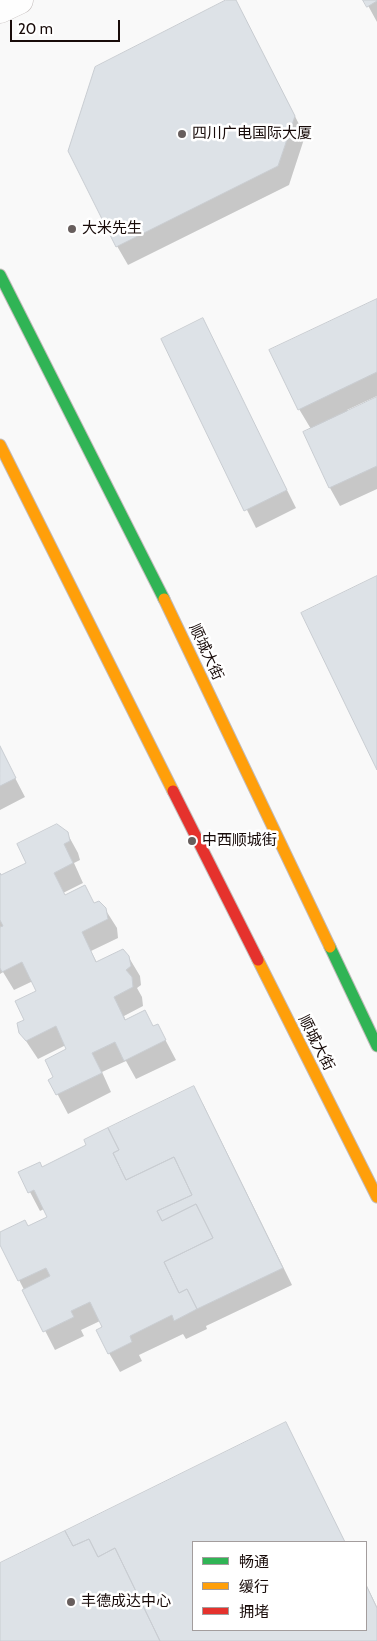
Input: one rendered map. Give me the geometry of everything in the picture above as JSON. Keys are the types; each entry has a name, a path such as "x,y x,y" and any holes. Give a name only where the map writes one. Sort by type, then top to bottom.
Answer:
{"main road":[{"name":"顺城大街","path":"0,275 171,613 377,1046"},
{"name":"顺城大街","path":"0,445 377,1198"}],"street":[{"path":"0,9 19,0"}],"building":[{"name":"四川广电国际大厦","path":"226,0 236,0 295,116 278,166 116,247 68,151 95,67"},
{"path":"363,0 377,0 377,1 367,7"},
{"path":"377,299 377,372 298,410 269,350"},
{"path":"203,318 287,490 244,511 161,339"},
{"path":"377,397 377,466 329,488 303,432"},
{"path":"377,576 377,770 301,613"},
{"path":"0,746 16,778 0,786"},
{"path":"57,824 68,832 70,841 64,844 73,863 54,873 65,895 85,885 94,903 99,901 106,908 108,919 82,932 96,962 123,949 129,956 131,966 126,970 132,977 133,987 114,997 125,1020 145,1010 153,1026 158,1024 166,1040 124,1061 115,1042 92,1053 102,1073 56,1095 48,1080 53,1077 45,1060 66,1049 56,1026 26,1041 19,1033 17,1023 24,1020 15,1001 36,991 22,962 2,972 0,968 0,927 3,926 0,920 0,873 1,875 26,863 17,844"},
{"path":"194,1086 283,1268 197,1309 187,1289 179,1293 164,1262 213,1238 196,1204 162,1221 157,1211 192,1195 174,1157 126,1180 113,1153 119,1150 108,1128"},
{"path":"108,1128 119,1150 113,1153 126,1180 174,1157 192,1195 157,1211 162,1221 196,1204 213,1238 164,1262 179,1293 187,1289 197,1309 174,1321 172,1315 130,1336 132,1342 108,1354 96,1330 102,1327 90,1302 71,1311 74,1317 43,1332 22,1290 50,1276 46,1268 18,1281 0,1245 0,1232 25,1220 28,1226 47,1217 34,1190 28,1193 18,1172 40,1162 42,1167 86,1145 84,1140"},
{"path":"286,1422 345,1541 192,1541 192,1631 367,1631 367,1587 377,1608 377,1641 160,1641 115,1548 98,1557 89,1539 73,1546 65,1531"},
{"name":"丰德成达中心","path":"65,1531 73,1546 89,1539 98,1557 115,1548 160,1641 0,1641 0,1563"}],"traffic: fast":[{"path":"0,275 164,599"},
{"path":"330,947 377,1046"}],"traffic: slow":[{"path":"0,445 173,791"},
{"path":"164,599 330,947"},
{"path":"258,960 377,1197"}],"traffic: jam":[{"path":"173,791 258,960"}],"place":[{"name":"四川广电国际大厦","path":"182,134"},
{"name":"大米先生","path":"72,229"},
{"name":"中西顺城街","path":"192,841"},
{"name":"丰德成达中心","path":"71,1602"}]}
